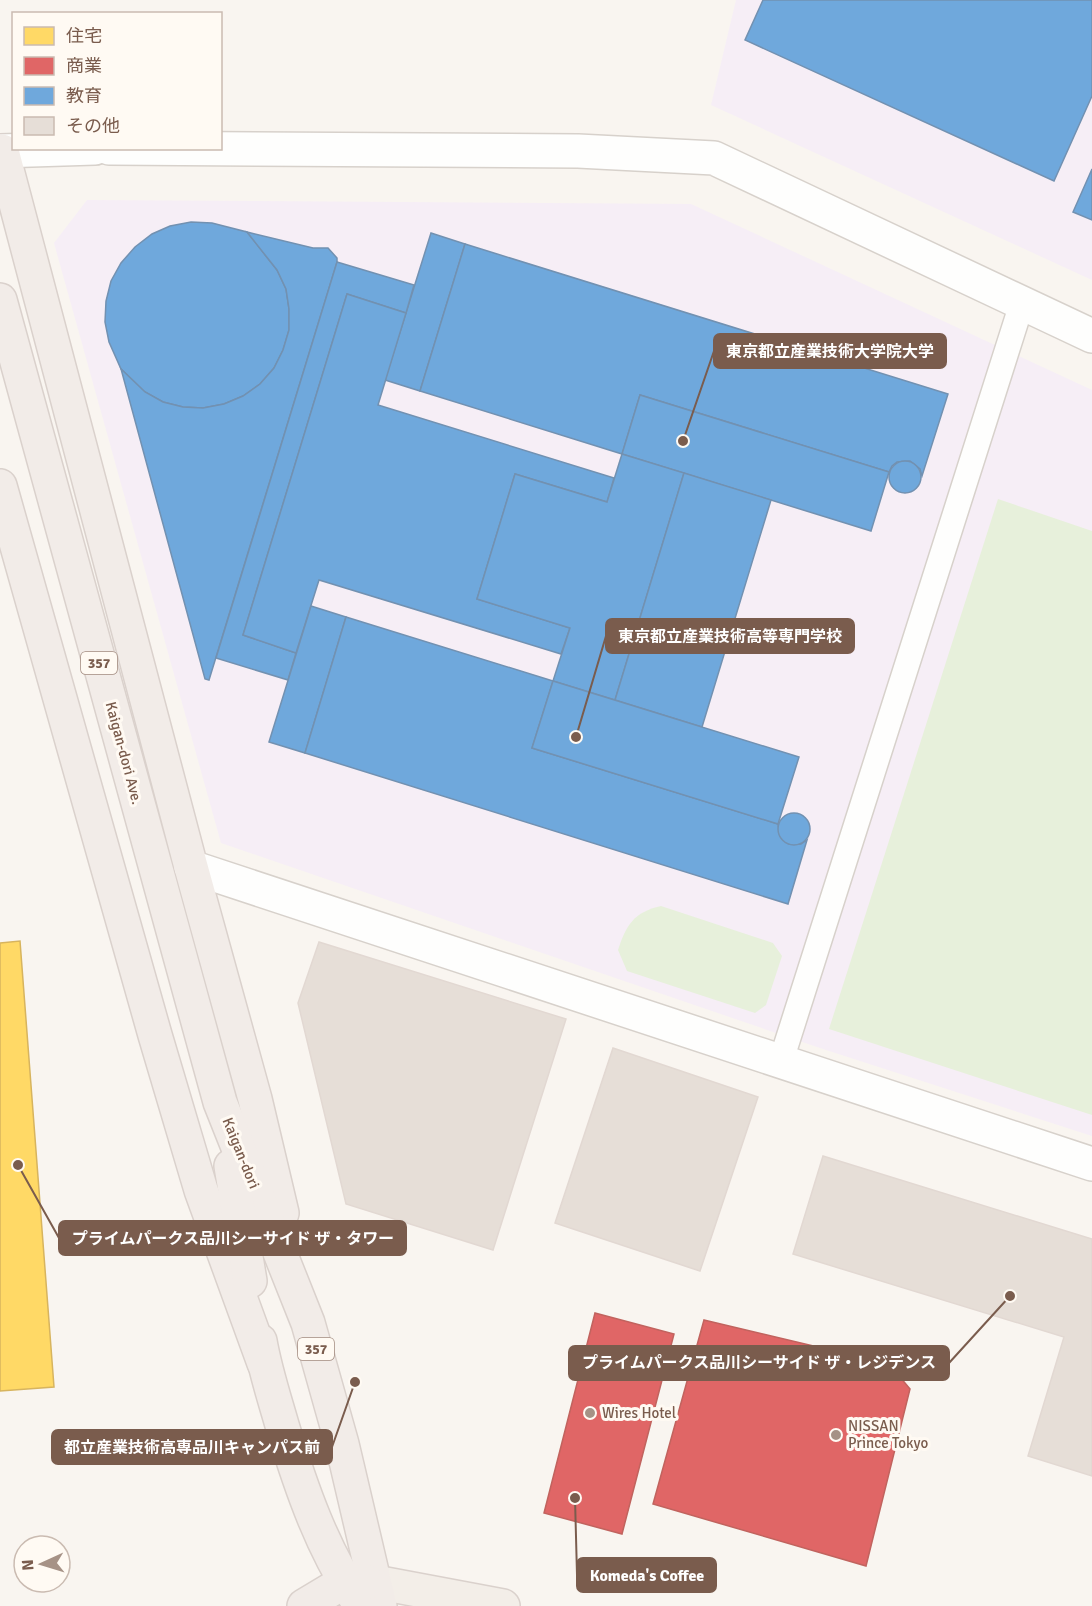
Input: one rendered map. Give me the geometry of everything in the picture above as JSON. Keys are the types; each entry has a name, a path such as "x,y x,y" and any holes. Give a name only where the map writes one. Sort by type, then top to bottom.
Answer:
{"highway":[{"path":"1,151 255,1099 308,1323"},
{"name":"Kaigan-dori Ave.","path":"0,300 220,1102"},
{"path":"0,486 201,1191 264,1363"},
{"name":"Kaigan-dori","path":"220,1102 264,1363 301,1488 365,1594"},
{"name":"Kaigan-dori","path":"220,1102 308,1323 342,1444 365,1594"},
{"path":"304,1606 365,1594"}],"main road":[{"path":"365,1594 503,1606"}],"street":[{"path":"222,149 578,151 714,158 1092,336"},
{"path":"1,151 33,150"},
{"path":"191,867 1092,1164"}],"lane":[{"path":"780,1061 1022,303"}],"shaded area":[{"path":"736,0 1092,0 1092,280 711,105"},
{"path":"87,200 691,204 1092,390 1092,1136 823,1049 221,843 54,243"}],"green space":[{"path":"998,499 1092,531 1092,1115 829,1029"},
{"path":"661,906 773,943 782,956 766,1005 755,1013 627,971 618,950 624,933 638,916"}],"building: 住宅":[{"path":"20,941 54,1387 0,1391 0,943"}],"building: 商業":[{"path":"595,1313 674,1334 622,1534 544,1513"},
{"path":"704,1320 889,1364 910,1389 866,1566 653,1504"}],"building: 教育":[{"path":"763,0 1092,0 1092,96 1054,181 745,40"},
{"path":"1092,169 1092,220 1073,212"},
{"path":"191,222 212,223 247,232 277,270 286,289 289,309 289,330 274,368 260,384 243,396 224,404 203,408 183,407 163,402 145,392 121,369 109,342 105,322 106,301 111,281 121,263 135,247 152,234 170,226"},
{"path":"247,232 313,248 328,248 337,258 337,262 209,680 205,679 121,369 145,392 163,402 183,407 203,408 224,404 243,396 260,384 274,368 283,350 289,330 289,309 286,289 277,270"},
{"path":"431,233 465,244 420,391 385,380"},
{"path":"465,244 948,394 922,476 920,469 910,461 897,462 889,472 640,395 622,454 420,391"},
{"path":"337,262 414,285 406,313 347,294 243,635 296,653 288,680 216,658"},
{"path":"347,294 406,313 378,405 614,478 607,502 515,474 477,599 570,628 561,654 319,580 296,653 243,635"},
{"path":"640,395 889,472 871,531 622,454"},
{"path":"622,454 684,473 615,700 553,681 570,628 477,599 515,474 607,502"},
{"path":"905,461 917,465 921,477 917,489 905,493 893,489 889,477 893,465"},
{"path":"684,473 771,500 702,727 615,700"},
{"path":"311,606 346,617 305,753 269,742"},
{"path":"346,617 553,681 532,748 778,824 780,836 789,844 801,844 807,840 788,904 305,753"},
{"path":"553,681 799,757 778,824 532,748"},
{"path":"794,813 805,818 810,829 805,840 794,845 783,840 778,829 783,818"}],"building: その他":[{"path":"319,942 566,1019 493,1250 346,1204 298,1003"},
{"path":"613,1048 758,1097 700,1271 555,1223"},
{"path":"823,1156 1092,1239 1092,1476 1028,1456 1064,1337 793,1254"}],"place":[{"name":"東京都立産業技術大学院大学","path":"683,441"},
{"name":"東京都立産業技術高等専門学校","path":"576,737"},
{"name":"プライムパークス品川シーサイド ザ・タワー","path":"18,1165"},
{"name":"プライムパークス品川シーサイド ザ・レジデンス","path":"1010,1296"},
{"name":"都立産業技術高専品川キャンパス前","path":"355,1382"},
{"name":"Wires Hotel","path":"590,1413"},
{"name":"NISSAN Prince Tokyo","path":"836,1435"},
{"name":"Komeda's Coffee","path":"575,1498"}]}
